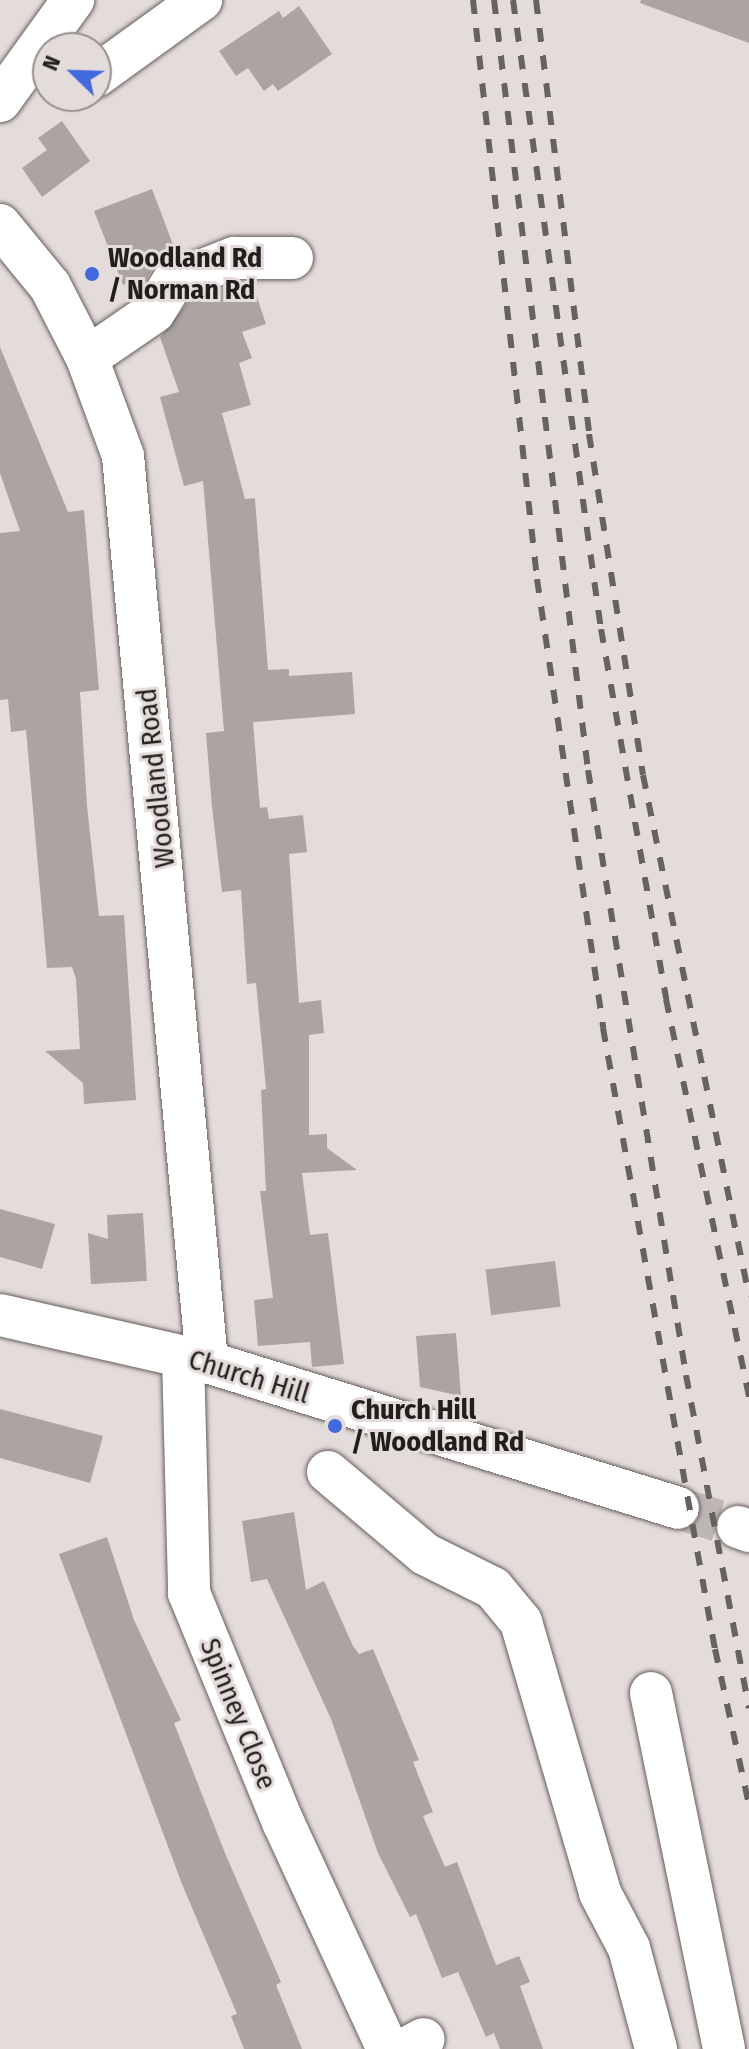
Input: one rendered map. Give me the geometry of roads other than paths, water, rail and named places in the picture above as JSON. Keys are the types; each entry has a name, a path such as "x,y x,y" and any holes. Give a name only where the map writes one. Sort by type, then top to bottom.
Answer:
{"street":[{"path":"0,103 73,0"},
{"path":"112,64 201,0"},
{"path":"0,103 32,94"},
{"name":"Woodland Road","path":"0,225 50,286 87,358 123,456 195,1360"},
{"path":"87,358 154,312 173,282 234,258 292,258"},
{"name":"Church Hill","path":"0,1315 195,1360 678,1508"},
{"name":"Spinney Close","path":"195,1360 189,1593 283,1822 406,2046"},
{"path":"328,1472 425,1554 493,1588 521,1622 600,1893 629,1948 656,2049"},
{"path":"651,1693 724,2049"}],"tunnel":[{"path":"678,1508 738,1527"}],"railway":[{"path":"473,0 537,579 603,1028 715,1649 749,1805"},
{"path":"494,0 588,770 686,1375 749,1708"},
{"path":"513,0 601,629 666,999 749,1398"},
{"path":"536,0 589,434 643,775 749,1296"}],"place":[{"name":"Woodland Rd / Norman Rd","path":"92,274"},
{"name":"Church Hill / Woodland Rd","path":"335,1426"}]}
